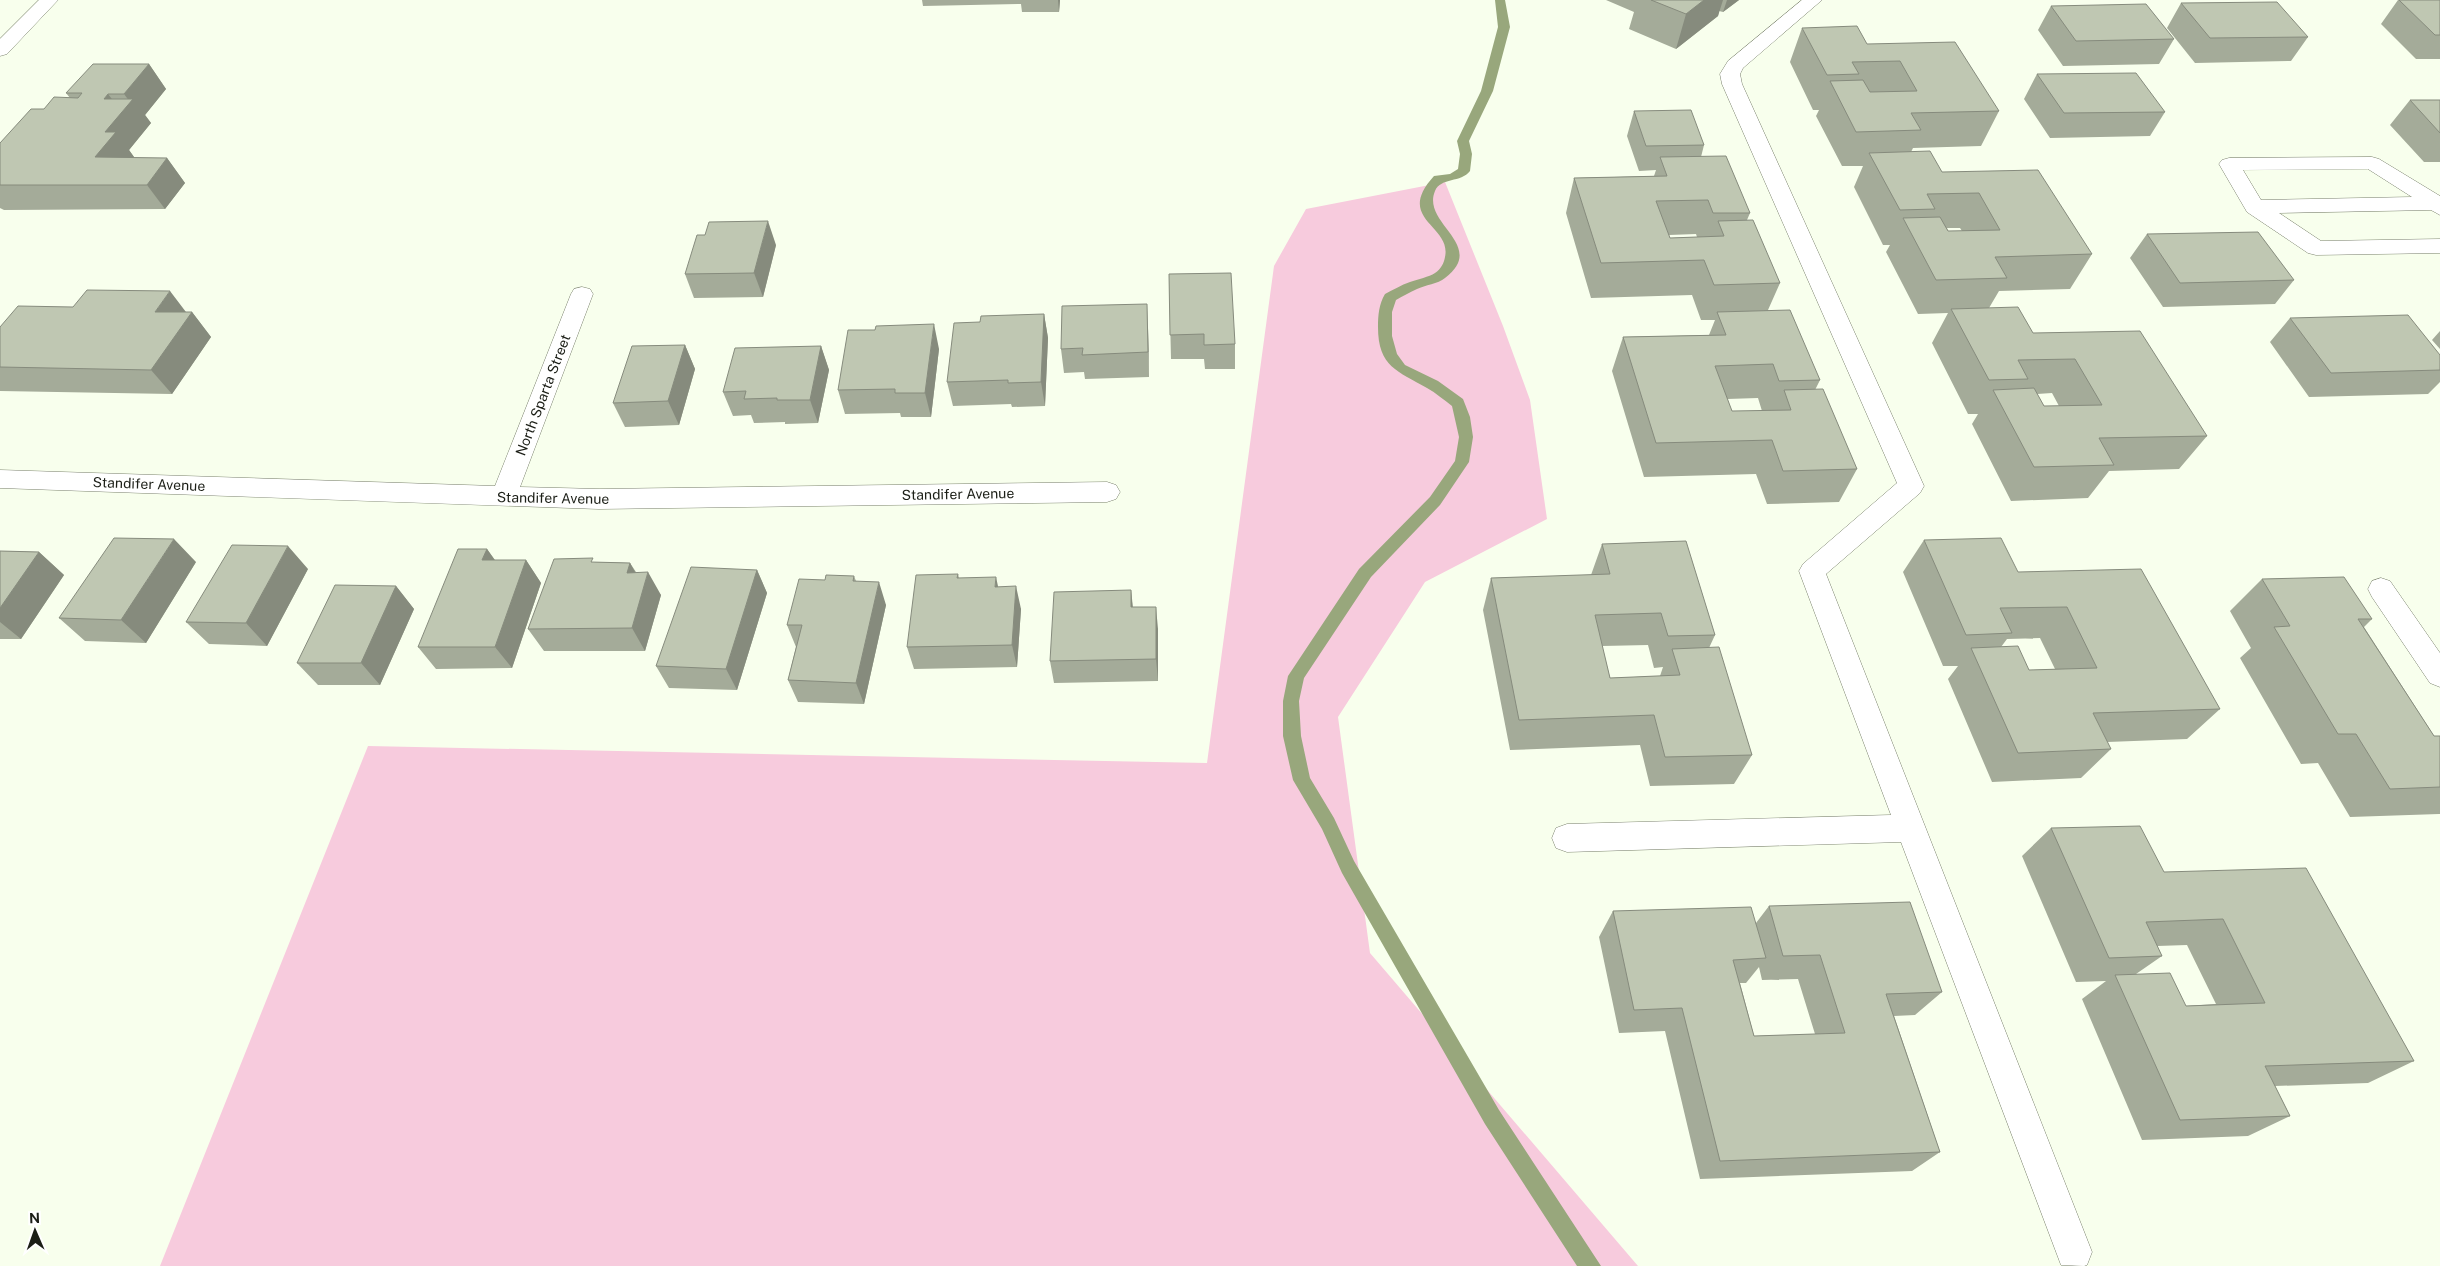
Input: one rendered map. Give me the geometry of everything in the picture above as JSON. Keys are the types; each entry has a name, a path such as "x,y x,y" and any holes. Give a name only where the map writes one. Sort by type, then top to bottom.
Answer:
{"street":[{"path":"0,50 49,0"},
{"path":"1813,0 1735,64 1730,74 1732,84 1911,486 1812,571 2074,1252"},
{"path":"2439,205 2372,163 2229,164 2255,207 2316,248 2440,246"},
{"path":"2255,207 2439,205"},
{"name":"North Sparta Street","path":"503,497 582,294"},
{"name":"Standifer Avenue","path":"0,478 599,499 1107,492"},
{"path":"2381,588 2440,675"},
{"path":"1567,838 1911,828"}],"shaded area":[{"path":"1445,182 1503,326 1530,400 1547,519 1425,582 1338,717 1370,953 1638,1266 160,1266 368,746 1207,763 1274,266 1306,209"}],"building":[{"path":"1651,0 1704,0 1686,14"},
{"path":"2399,0 2440,0 2440,35 2435,35"},
{"path":"2277,2 2308,37 2210,38 2181,3"},
{"path":"2146,4 2174,39 2076,41 2051,6"},
{"path":"1857,26 1867,44 1955,42 1999,111 1911,113 1921,130 1856,132 1830,81 1863,80 1870,92 1917,91 1900,61 1852,62 1859,74 1827,75 1802,28"},
{"path":"93,64 149,64 124,94 108,94 104,99 133,99 105,132 116,132 95,157 167,158 147,185 0,185 0,143 31,109 44,109 54,97 78,98 82,93 66,93"},
{"path":"2136,73 2165,112 2064,113 2037,74"},
{"path":"2410,100 2440,100 2440,133"},
{"path":"1691,110 1704,145 1646,146 1634,111"},
{"path":"1930,151 1942,172 2038,170 2092,254 1995,257 2007,278 1936,280 1903,218 1940,217 1948,231 2000,230 1979,193 1927,194 1935,209 1900,210 1869,153"},
{"path":"1726,156 1750,213 1713,213 1708,200 1656,201 1670,238 1724,236 1718,221 1753,220 1780,283 1714,285 1704,260 1601,263 1574,178 1667,176 1660,157"},
{"path":"768,221 754,273 685,274 697,235 705,235 709,222"},
{"path":"2258,232 2294,280 2180,283 2147,234"},
{"path":"1231,273 1235,344 1204,345 1204,334 1170,335 1169,274"},
{"path":"87,290 170,291 155,312 192,312 151,370 0,367 0,327 18,306 73,307"},
{"path":"1147,304 1148,352 1082,355 1083,348 1061,349 1062,306"},
{"path":"2018,307 2033,333 2140,331 2207,436 2099,438 2114,465 2034,467 1993,390 2034,388 2044,406 2102,405 2075,359 2018,360 2028,379 1989,380 1951,309"},
{"path":"1790,310 1820,380 1779,381 1773,364 1715,366 1732,411 1791,410 1784,390 1823,389 1857,469 1783,471 1772,440 1656,443 1623,337 1726,335 1717,312"},
{"path":"1044,314 1041,382 1008,383 1008,380 947,382 954,323 980,322 981,316"},
{"path":"2408,315 2440,355 2440,370 2331,373 2290,318"},
{"path":"934,324 925,393 895,393 895,389 838,390 848,330 875,330 876,326"},
{"path":"685,345 668,401 613,403 632,346"},
{"path":"821,346 810,400 744,399 746,391 723,392 735,348"},
{"path":"114,538 174,539 121,620 59,618"},
{"path":"2001,538 2018,572 2141,569 2220,709 2093,713 2111,749 2018,753 1971,648 2018,646 2029,670 2097,668 2067,607 2000,608 2012,633 1966,635 1924,540"},
{"path":"1686,541 1715,635 1668,636 1661,613 1595,615 1610,678 1680,675 1672,649 1719,647 1752,755 1665,757 1654,715 1519,720 1491,578 1610,574 1602,544"},
{"path":"232,545 288,546 246,623 186,622"},
{"path":"458,549 487,549 482,560 526,560 495,647 418,647"},
{"path":"0,551 39,552 0,608"},
{"path":"593,558 591,562 630,563 627,573 648,572 632,628 528,629 554,559"},
{"path":"691,567 757,570 726,669 656,666"},
{"path":"958,574 957,578 996,577 995,587 1016,586 1012,645 907,647 916,575"},
{"path":"826,575 854,576 853,581 879,582 856,683 788,680 802,625 787,625 799,579 825,580"},
{"path":"2344,577 2372,619 2358,619 2434,736 2440,736 2440,787 2390,789 2356,734 2338,734 2274,627 2290,626 2262,579"},
{"path":"335,585 396,586 361,663 297,663"},
{"path":"1131,590 1131,607 1156,607 1156,659 1050,661 1054,592"},
{"path":"2140,826 2164,872 2306,868 2414,1061 2265,1066 2290,1116 2180,1120 2115,975 2170,973 2186,1006 2265,1003 2223,919 2146,922 2162,956 2109,958 2051,828"},
{"path":"1910,902 1942,992 1886,994 1940,1152 1720,1161 1682,1008 1634,1010 1613,911 1751,907 1766,958 1733,960 1754,1036 1845,1033 1820,955 1783,956 1769,906"}],"waterway":[{"path":"1500,0 1504,27 1487,91 1463,141 1466,154 1464,171 1453,177 1438,179 1429,189 1426,204 1429,216 1449,238 1453,251 1450,265 1440,276 1412,286 1390,297 1385,312 1385,336 1390,355 1400,368 1433,385 1458,403 1463,417 1466,437 1462,462 1435,501 1365,573 1296,676 1291,701 1292,736 1302,780 1328,824 1348,867 1492,1117 1590,1266"}]}
